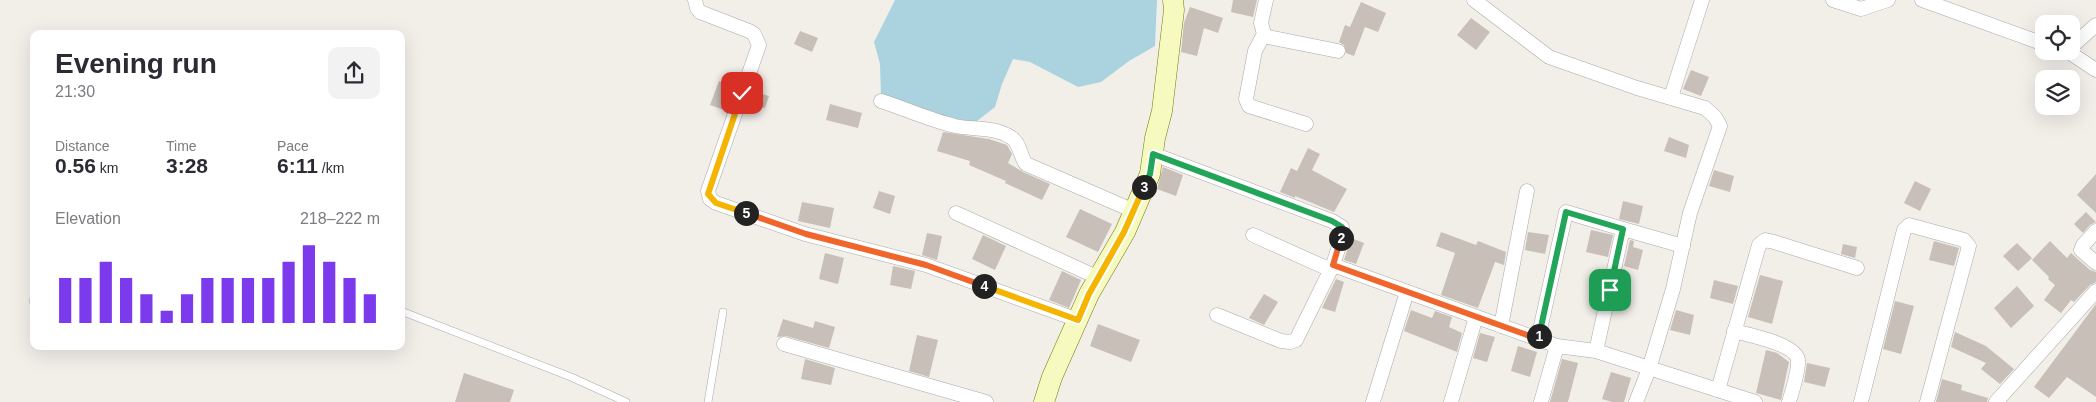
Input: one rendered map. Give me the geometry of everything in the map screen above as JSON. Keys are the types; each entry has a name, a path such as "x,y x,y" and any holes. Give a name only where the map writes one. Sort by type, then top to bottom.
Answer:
{"street":[{"path":"695,0 700,12 749,30 754,34 759,45 708,190 708,194 716,203 806,234 926,265 1078,320"},
{"path":"1044,402 1052,377 1078,320 1124,232 1150,174 1163,102 1174,10 1173,0"},
{"path":"1266,0 1261,23 1264,34 1268,37 1338,51"},
{"path":"1474,0 1548,57 1637,88 1705,108 1715,117 1720,126 1690,213 1673,289 1649,369 1636,402"},
{"path":"1671,97 1702,0"},
{"path":"1833,0 1861,8 1888,0"},
{"path":"1922,0 2035,41"},
{"path":"2080,39 2096,25"},
{"path":"1264,34 1254,51 1246,99 1249,106 1306,124"},
{"path":"2080,60 2096,70"},
{"path":"881,101 954,126 989,128 1013,138 1017,143 1021,159 1026,164 1134,211"},
{"path":"1153,154 1332,221 1342,227 1342,237 1332,268 1296,340 1290,342 1281,341 1217,315"},
{"path":"1501,326 1527,191"},
{"path":"1538,339 1566,212 1683,246"},
{"path":"956,213 1099,278"},
{"path":"1861,402 1904,230 1909,226 1915,226 1964,240 1969,246 1927,402"},
{"path":"1596,351 1623,229"},
{"path":"2096,231 2083,245 2081,250 2096,263"},
{"path":"1253,235 1332,268 1407,292 1558,346 1596,351 1754,402"},
{"path":"1718,390 1759,245 1765,240 1857,268"},
{"path":"1996,402 2096,291"},
{"path":"1373,402 1407,292"},
{"path":"1452,402 1476,318"},
{"path":"1734,331 1787,347 1796,353 1799,361 1789,402"},
{"path":"784,344 986,402"},
{"path":"1540,402 1558,346"}],"lane":[{"path":"708,402 724,312"},
{"path":"405,313 571,377 626,402"}],"water":[{"path":"895,0 1157,0 1155,46 1129,61 1101,82 1078,87 1030,62 1013,59 1002,84 995,107 977,121 960,124 881,97 880,64 874,42"}],"building":[{"path":"1233,0 1257,0 1253,17 1231,12"},
{"path":"1361,2 1386,13 1378,32 1365,27 1354,56 1346,53 1344,45 1339,42 1345,25 1350,27"},
{"path":"1190,7 1223,18 1218,33 1204,28 1197,56 1181,52 1184,23"},
{"path":"1471,18 1490,32 1476,50 1457,35"},
{"path":"800,31 818,38 812,52 794,44"},
{"path":"1691,70 1709,77 1701,96 1683,89"},
{"path":"719,81 735,87 727,111 710,105"},
{"path":"752,91 769,96 765,108 748,103"},
{"path":"830,104 862,113 858,128 826,120"},
{"path":"943,132 989,139 1007,145 1012,154 1008,163 1050,184 1042,200 1005,183 1006,181 969,165 970,161 937,151"},
{"path":"1669,137 1689,145 1686,158 1664,151"},
{"path":"1308,148 1320,154 1312,170 1347,189 1334,212 1280,192 1291,168 1297,171"},
{"path":"1163,167 1183,175 1176,196 1157,189"},
{"path":"1714,170 1734,176 1730,192 1709,186"},
{"path":"2096,174 2096,213 2077,195"},
{"path":"1915,181 1931,189 1920,211 1904,203"},
{"path":"879,191 895,196 890,214 873,208"},
{"path":"1623,201 1643,206 1639,224 1619,219"},
{"path":"802,202 834,208 830,228 798,221"},
{"path":"1080,209 1112,224 1098,252 1066,237"},
{"path":"2086,212 2096,222 2090,225 2083,233 2074,224"},
{"path":"1591,230 1613,235 1608,257 1586,252"},
{"path":"1441,232 1476,245 1478,241 1506,252 1504,265 1495,262 1478,308 1441,295 1455,253 1436,246"},
{"path":"1528,232 1549,235 1545,254 1525,250"},
{"path":"927,233 942,236 937,260 922,255"},
{"path":"983,235 1006,246 995,270 972,259"},
{"path":"1351,238 1364,243 1356,264 1344,260"},
{"path":"1630,240 1634,241 1633,247 1643,250 1638,270 1624,266"},
{"path":"1934,241 1959,248 1954,266 1929,260"},
{"path":"2050,241 2067,258 2071,253 2090,270 2096,272 2096,282 2090,285 2074,302 2071,300 2061,313 2044,300 2055,285 2032,260"},
{"path":"2017,243 2032,258 2018,271 2003,256"},
{"path":"1843,244 1857,247 1855,258 1841,254"},
{"path":"825,253 844,258 838,284 819,279"},
{"path":"893,266 915,271 911,289 890,285"},
{"path":"1062,271 1081,280 1069,308 1049,300"},
{"path":"1760,275 1783,281 1772,324 1748,317"},
{"path":"1336,279 1344,282 1335,312 1322,308"},
{"path":"1714,280 1738,286 1733,304 1710,298"},
{"path":"2017,286 2034,306 2011,328 1994,308"},
{"path":"1264,294 1278,302 1264,325 1249,318"},
{"path":"1895,301 1914,306 1901,354 1883,349"},
{"path":"2096,304 2096,397 2067,377 2049,398 2034,387"},
{"path":"1411,310 1432,318 1435,311 1452,317 1449,327 1462,333 1457,352 1404,331"},
{"path":"1676,310 1694,315 1690,335 1670,330"},
{"path":"783,319 813,328 815,321 835,327 829,348 786,336 777,337"},
{"path":"1098,324 1140,340 1131,362 1090,346"},
{"path":"1955,332 1986,346 2014,369 2000,384 1981,369 1986,363 1951,347"},
{"path":"1480,333 1495,337 1487,362 1473,358"},
{"path":"917,335 938,340 929,377 909,371"},
{"path":"1518,346 1537,352 1530,377 1511,371"},
{"path":"1766,350 1777,353 1789,362 1781,400 1756,393"},
{"path":"805,359 835,368 831,385 801,379"},
{"path":"1562,359 1578,363 1568,402 1550,402"},
{"path":"1807,363 1830,368 1825,387 1804,382"},
{"path":"1611,372 1631,378 1624,402 1612,402 1602,399"},
{"path":"464,373 514,390 510,402 455,402"},
{"path":"1942,379 1962,385 1961,390 1988,398 1987,402 1936,402"}],"route":[{"path":"742,93 708,190 710,198 716,203 806,234 926,265 1078,320 1089,294 1124,232 1150,174 1153,154 1332,221 1342,227 1342,237 1333,265 1538,339 1566,212 1623,229 1610,290"}]}
